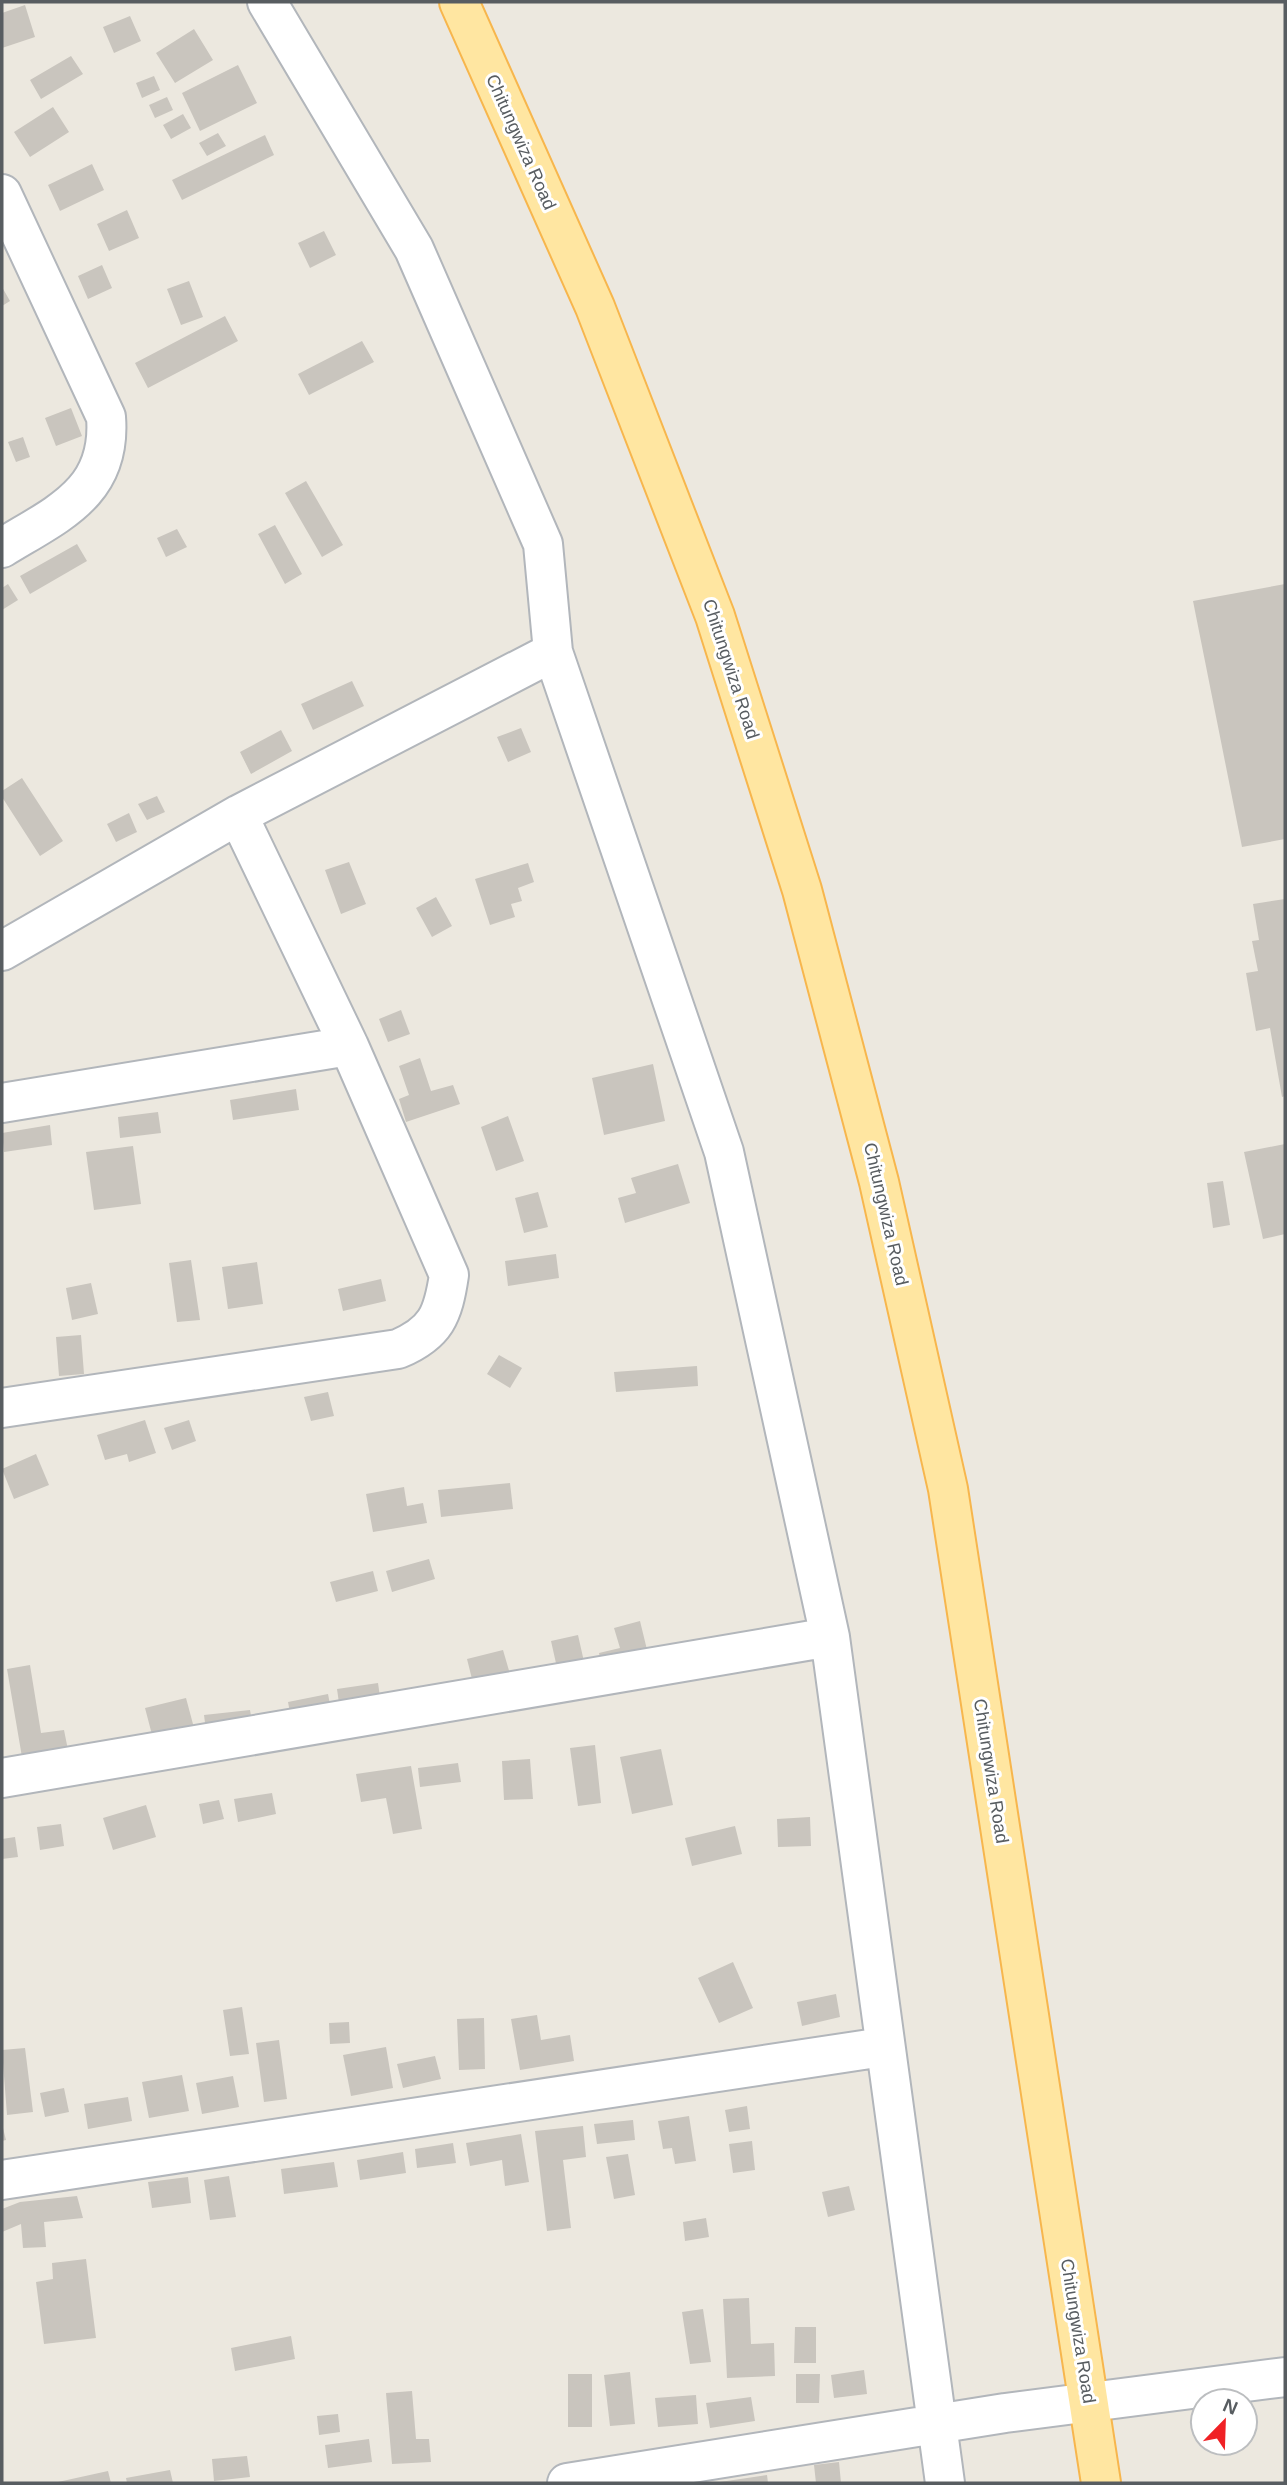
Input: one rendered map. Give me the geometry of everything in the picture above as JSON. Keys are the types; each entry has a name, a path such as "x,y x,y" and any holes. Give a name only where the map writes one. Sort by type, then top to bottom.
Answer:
{"main road":[{"name":"Chitungwiza Road","path":"459,2 595,307 715,616 802,890 879,1182 948,1489 1101,2483"}],"street":[{"path":"267,2 414,249 542,544 554,652 724,1152 830,1637 883,2047 945,2483"},
{"path":"2,194 106,417 108,442 104,461 88,489 69,507 2,548"},
{"path":"2,950 238,815 554,652"},
{"path":"2,1408 398,1349 419,1340 433,1326 444,1307 449,1275 349,1046 238,815"},
{"path":"2,1103 349,1046"},
{"path":"2,1778 830,1637"},
{"path":"2,2180 883,2047"},
{"path":"567,2483 937,2423 1285,2377"}],"building":[{"path":"25,5 35,37 2,48 2,13"},
{"path":"130,16 141,41 114,53 103,27"},
{"path":"194,29 213,60 175,83 156,53"},
{"path":"71,56 83,74 41,99 30,80"},
{"path":"238,65 257,103 200,131 182,93"},
{"path":"154,76 160,90 142,98 136,83"},
{"path":"167,97 173,110 155,118 149,105"},
{"path":"53,107 69,132 30,157 14,132"},
{"path":"183,114 191,128 171,139 163,125"},
{"path":"218,133 226,146 207,156 199,143"},
{"path":"265,135 274,155 182,200 172,180"},
{"path":"92,164 104,190 60,211 48,185"},
{"path":"127,210 139,238 109,251 97,224"},
{"path":"324,231 336,255 310,268 298,243"},
{"path":"102,265 112,288 88,299 78,276"},
{"path":"189,281 203,317 181,325 167,289"},
{"path":"2,287 10,301 2,306"},
{"path":"225,316 238,341 148,388 135,363"},
{"path":"362,341 374,362 309,395 298,374"},
{"path":"71,408 82,436 56,446 45,418"},
{"path":"23,437 30,457 16,462 8,442"},
{"path":"306,481 343,545 322,557 285,493"},
{"path":"275,525 302,574 285,584 258,534"},
{"path":"177,529 187,547 166,557 157,538"},
{"path":"77,544 87,561 30,594 20,576"},
{"path":"8,584 18,600 2,610 2,588"},
{"path":"1285,584 1285,839 1242,847 1193,601"},
{"path":"352,681 364,706 313,730 301,704"},
{"path":"521,728 531,752 508,762 497,737"},
{"path":"281,730 292,751 251,774 240,752"},
{"path":"22,778 63,841 40,856 2,797 2,791"},
{"path":"157,796 165,812 147,820 138,804"},
{"path":"129,813 137,832 116,842 107,824"},
{"path":"349,862 366,904 341,914 325,870"},
{"path":"528,863 534,882 518,888 522,901 511,904 515,917 490,925 475,879"},
{"path":"436,897 452,926 432,937 416,908"},
{"path":"1285,899 1285,1096 1282,1097 1270,1028 1256,1031 1246,973 1258,971 1252,941 1259,940 1253,904"},
{"path":"401,1010 410,1034 388,1042 379,1019"},
{"path":"420,1058 431,1091 453,1085 460,1104 406,1122 399,1099 409,1095 399,1066"},
{"path":"653,1064 665,1121 604,1135 592,1078"},
{"path":"296,1089 299,1110 233,1120 230,1100"},
{"path":"158,1112 161,1133 120,1138 118,1117"},
{"path":"508,1116 524,1161 496,1171 481,1127"},
{"path":"50,1125 52,1145 4,1152 2,1133"},
{"path":"1285,1144 1285,1234 1263,1239 1244,1152"},
{"path":"133,1146 141,1204 94,1210 86,1152"},
{"path":"678,1164 690,1203 625,1223 618,1198 636,1193 631,1178"},
{"path":"1223,1181 1230,1225 1213,1228 1207,1183"},
{"path":"538,1192 548,1227 524,1233 515,1198"},
{"path":"556,1254 559,1278 508,1286 505,1261"},
{"path":"191,1260 200,1320 177,1322 169,1263"},
{"path":"257,1262 263,1304 228,1309 222,1267"},
{"path":"381,1279 386,1301 343,1311 338,1289"},
{"path":"91,1283 98,1314 72,1320 66,1288"},
{"path":"81,1335 84,1374 59,1376 56,1337"},
{"path":"499,1355 522,1368 510,1388 487,1374"},
{"path":"697,1366 698,1386 616,1392 614,1372"},
{"path":"328,1392 334,1416 311,1421 304,1397"},
{"path":"145,1420 156,1453 129,1462 127,1454 105,1460 97,1435"},
{"path":"189,1420 196,1441 172,1450 164,1428"},
{"path":"36,1454 49,1485 14,1499 2,1469"},
{"path":"510,1483 513,1509 441,1517 438,1490"},
{"path":"404,1487 407,1506 423,1503 427,1523 373,1532 366,1494"},
{"path":"429,1559 435,1579 392,1592 386,1571"},
{"path":"373,1571 378,1591 336,1602 330,1582"},
{"path":"640,1621 650,1662 603,1674 599,1653 620,1648 614,1628"},
{"path":"578,1635 587,1675 560,1681 551,1641"},
{"path":"503,1650 512,1681 475,1691 467,1659"},
{"path":"30,1665 41,1733 64,1730 69,1755 23,1763 7,1669"},
{"path":"378,1683 382,1711 341,1717 337,1689"},
{"path":"328,1694 332,1715 292,1723 288,1702"},
{"path":"186,1698 197,1739 156,1750 145,1708"},
{"path":"250,1710 254,1733 207,1738 204,1715"},
{"path":"595,1745 601,1803 578,1806 570,1748"},
{"path":"661,1749 673,1805 632,1814 620,1757"},
{"path":"530,1759 533,1799 504,1800 502,1761"},
{"path":"458,1763 461,1782 420,1787 418,1768"},
{"path":"411,1766 422,1829 393,1834 386,1798 361,1802 356,1774"},
{"path":"272,1793 276,1814 238,1822 234,1799"},
{"path":"219,1800 224,1819 203,1824 199,1804"},
{"path":"146,1805 156,1837 113,1850 103,1818"},
{"path":"810,1817 811,1846 778,1847 777,1819"},
{"path":"61,1824 64,1846 40,1850 37,1827"},
{"path":"735,1826 742,1854 692,1866 685,1838"},
{"path":"15,1837 18,1857 2,1859 2,1839"},
{"path":"733,1962 753,2008 719,2023 698,1978"},
{"path":"836,1994 840,2017 802,2026 797,2002"},
{"path":"242,2007 249,2054 230,2056 223,2010"},
{"path":"537,2015 541,2040 570,2035 574,2061 520,2070 511,2019"},
{"path":"484,2018 485,2069 459,2070 457,2019"},
{"path":"349,2022 350,2043 330,2044 329,2023"},
{"path":"279,2040 287,2099 264,2102 256,2043"},
{"path":"386,2047 393,2088 351,2096 343,2055"},
{"path":"25,2048 33,2112 7,2115 2,2050"},
{"path":"435,2056 441,2079 403,2088 397,2064"},
{"path":"182,2075 189,2111 149,2118 142,2082"},
{"path":"233,2076 239,2107 202,2114 196,2083"},
{"path":"64,2088 69,2112 45,2117 40,2093"},
{"path":"128,2097 132,2121 88,2129 84,2104"},
{"path":"747,2106 750,2129 729,2132 725,2110"},
{"path":"689,2116 696,2161 675,2164 672,2148 663,2149 658,2121"},
{"path":"633,2120 635,2140 597,2144 594,2124"},
{"path":"2,2124 6,2140 2,2141"},
{"path":"583,2126 586,2157 563,2160 571,2228 547,2231 535,2131"},
{"path":"521,2134 529,2182 505,2186 502,2160 470,2166 466,2143"},
{"path":"752,2141 755,2170 733,2173 729,2144"},
{"path":"453,2143 456,2163 417,2168 415,2149"},
{"path":"403,2152 406,2173 360,2180 357,2160"},
{"path":"628,2154 635,2195 614,2199 606,2157"},
{"path":"334,2162 338,2187 284,2194 281,2169"},
{"path":"229,2176 236,2217 210,2220 204,2180"},
{"path":"188,2177 191,2203 152,2208 148,2182"},
{"path":"849,2186 855,2210 828,2217 822,2192"},
{"path":"77,2196 83,2218 44,2222 46,2247 23,2248 21,2224 2,2232 2,2209 20,2202"},
{"path":"706,2218 709,2237 685,2241 683,2222"},
{"path":"86,2259 96,2338 44,2344 36,2282 53,2279 52,2263"},
{"path":"749,2298 751,2344 774,2343 775,2376 727,2378 723,2299"},
{"path":"703,2309 711,2362 690,2364 682,2312"},
{"path":"795,2327 816,2327 816,2363 794,2363"},
{"path":"291,2336 295,2359 235,2371 231,2348"},
{"path":"864,2370 867,2394 834,2398 831,2375"},
{"path":"630,2372 635,2424 610,2426 604,2375"},
{"path":"568,2374 592,2374 592,2427 568,2427"},
{"path":"796,2374 820,2374 819,2403 796,2403"},
{"path":"412,2391 416,2439 429,2439 431,2462 392,2464 386,2393"},
{"path":"696,2395 698,2424 658,2427 655,2398"},
{"path":"751,2397 755,2421 710,2428 706,2403"},
{"path":"338,2414 340,2432 319,2435 317,2416"},
{"path":"369,2439 372,2462 328,2468 325,2445"},
{"path":"247,2456 250,2477 214,2481 212,2459"},
{"path":"839,2462 841,2483 816,2483 814,2465"},
{"path":"170,2470 173,2483 127,2483 126,2478"},
{"path":"108,2471 111,2483 58,2483 58,2482"},
{"path":"767,2475 768,2483 720,2483 720,2482"}]}
